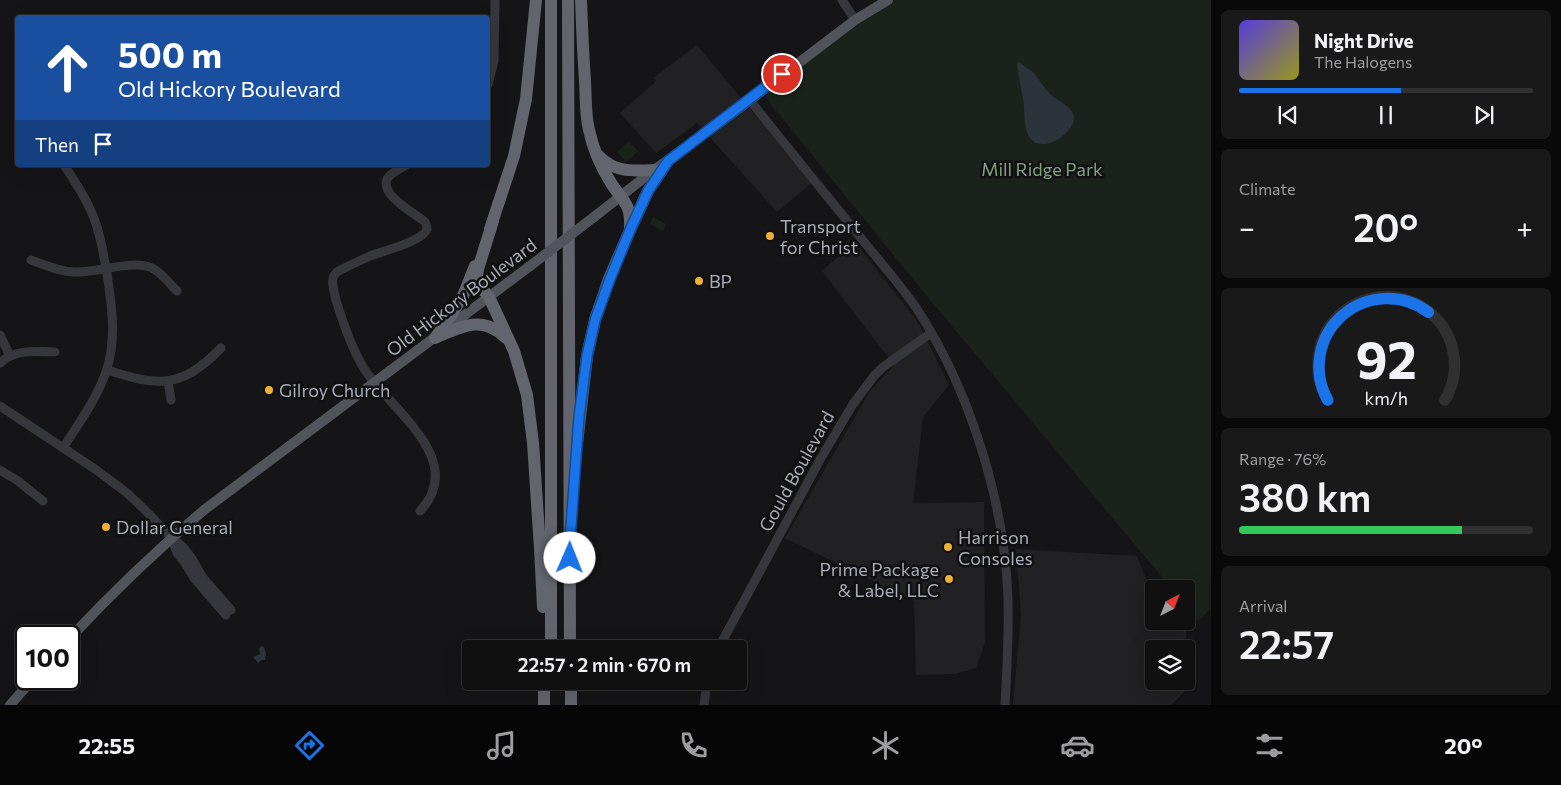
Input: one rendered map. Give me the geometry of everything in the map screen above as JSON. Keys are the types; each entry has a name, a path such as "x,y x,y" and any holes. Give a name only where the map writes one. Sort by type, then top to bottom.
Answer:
{"highway":[{"path":"536,0 526,99 514,156 477,276 479,285 488,297 511,344 527,395 532,429 541,566 543,640"},
{"path":"551,0 551,640"},
{"path":"568,0 570,640"},
{"path":"581,0 586,106 589,129 595,150 611,183 631,214 630,230"},
{"path":"595,150 606,163 619,170 654,170"},
{"path":"570,540 579,417 587,356 595,320 630,230 648,191 668,161"},
{"path":"435,338 463,296 493,221"},
{"path":"435,338 468,325 482,324 500,332 511,344"},
{"path":"544,690 544,705"},
{"path":"550,705 551,690"},
{"path":"570,690 571,705"}],"main road":[{"name":"Old Hickory Boulevard","path":"80,627 172,538 227,492 435,338 654,170 855,20 888,0"},
{"path":"10,705 23,690"}],"street":[{"path":"490,76 494,61 495,0"},
{"path":"842,0 855,20"},
{"path":"749,99 904,292 931,332 970,416 989,475 1005,563 1008,598 1005,705"},
{"path":"63,448 95,398 107,370 112,347 113,323 100,235 92,213 65,167"},
{"path":"403,167 389,177 386,187 398,202 425,222 426,230 416,239 406,244 372,255 342,269 334,274 333,279 335,295 348,336 363,367 422,439 433,458 436,473 435,482 430,498 420,511"},
{"path":"31,260 52,268 71,272 131,265 146,266 160,273 177,291"},
{"name":"Gould Boulevard","path":"722,640 816,466 852,404 883,367 931,332"},
{"path":"0,335 10,356"},
{"path":"107,370 147,381 168,381 182,377 198,368 221,348"},
{"path":"0,363 20,352 55,352"},
{"path":"168,381 172,400"},
{"path":"0,406 127,493 146,510 172,538 177,553 194,578 228,613"},
{"path":"0,470 18,481 43,501"},
{"path":"704,705 705,690"}],"shaded area":[{"path":"697,45 812,183 777,212 697,123 656,153 620,113 656,81 653,78"},
{"path":"1019,62 1033,73 1050,94 1068,107 1073,114 1073,124 1057,140 1043,144 1036,143 1028,135 1017,68"},
{"path":"855,242 918,322 949,385 923,417 913,503 984,502 985,643 976,668 955,674 916,675 914,601 785,538 870,391 894,365 822,271"},
{"path":"1016,549 1137,556 1147,580 1145,580 1145,630 1186,630 1186,640 1145,640 1145,690 1186,690 1171,705 1013,705 1021,615"},
{"path":"261,646 264,647 266,654 265,660 261,660 258,663 253,657 260,654 259,649"}],"green space":[{"name":"Mill Ridge Park","path":"895,0 1211,0 1211,609 1198,621 1195,617 1195,580 1164,580 930,300 769,102 766,96 769,92 876,10"},
{"path":"629,141 638,151 626,162 617,152"},
{"path":"653,217 666,224 663,231 650,224"}],"place":[{"name":"Transport for Christ","path":"770,236"},
{"name":"BP","path":"699,281"},
{"name":"Gilroy Church","path":"269,390"},
{"name":"Dollar General","path":"106,527"},
{"name":"Harrison Consoles","path":"948,547"},
{"name":"Prime Package & Label, LLC","path":"949,579"}],"route":[{"path":"570,558 579,417 587,356 595,320 630,230 648,191 668,161 782,74"}]}
